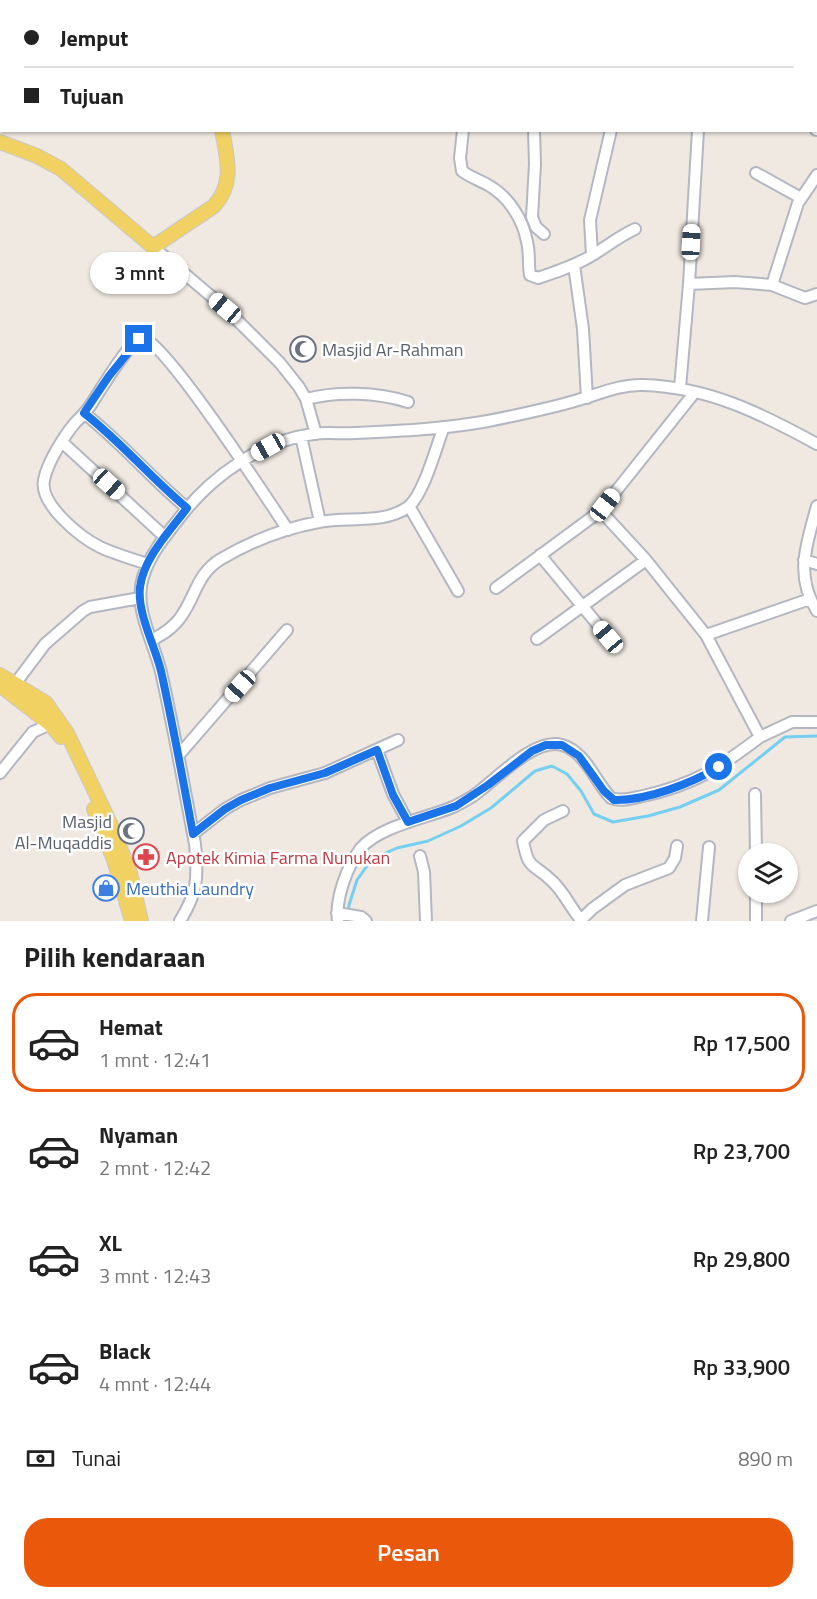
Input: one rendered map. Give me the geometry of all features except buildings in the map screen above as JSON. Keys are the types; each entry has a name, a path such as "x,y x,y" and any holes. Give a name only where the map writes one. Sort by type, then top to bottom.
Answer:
{"main road":[{"path":"0,142 37,156 61,169 153,247 214,206 221,198 228,175 222,132"},
{"path":"0,675 46,703 67,733 130,873 141,921"},
{"path":"0,685 50,724 63,740 100,824 132,921"}],"street":[{"path":"463,132 460,158 462,171 502,195 515,211 525,230 530,275 538,278 574,265 615,238 635,229"},
{"path":"534,132 535,181 532,217 536,227 544,234"},
{"path":"592,255 590,220 611,132"},
{"path":"680,388 698,132"},
{"path":"756,173 801,198"},
{"path":"772,285 801,198 817,175"},
{"path":"153,247 225,308 290,374 306,399 316,434"},
{"path":"574,265 583,328 587,398"},
{"path":"689,284 735,282 772,285 806,298 817,294"},
{"path":"148,564 99,547 80,534 49,504 44,494 44,480 62,442 133,344 139,339 145,338 171,364 243,461 288,530"},
{"path":"184,920 194,897 196,885 193,834 161,672 140,598 141,581 148,564 165,537 187,508 220,476 268,447 301,436 443,429 543,410 634,385 680,388 746,407 817,444"},
{"path":"496,588 600,510 695,392"},
{"path":"306,399 320,395 364,395 408,402"},
{"path":"84,413 117,439 166,491 187,508"},
{"path":"152,640 173,627 199,578 219,560 267,537 288,530 320,522 386,517 409,507 423,484 443,429"},
{"path":"301,436 320,522"},
{"path":"62,442 165,537"},
{"path":"817,506 804,560 804,581 817,611"},
{"path":"409,507 458,591"},
{"path":"600,510 646,560 706,635 760,737"},
{"path":"540,555 608,637"},
{"path":"537,639 646,560"},
{"path":"804,560 817,564"},
{"path":"15,684 45,644 82,611 140,598"},
{"path":"706,635 810,599"},
{"path":"178,756 287,630"},
{"path":"364,919 338,916 342,887 360,849 369,841 408,822 456,806 532,751 546,745 562,745 568,748 587,765 611,798 619,800 654,793 695,779 719,767 760,737 792,722 817,723"},
{"path":"0,772 4,762 33,732 50,724"},
{"path":"193,834 225,809 241,800 270,788 325,773 398,740"},
{"path":"377,750 393,795 408,822"},
{"path":"755,794 756,843"},
{"path":"563,811 544,820 522,841 527,861 552,880 580,920 625,885 669,868 675,858 677,846"},
{"path":"702,921 709,847"},
{"path":"420,856 424,872 426,921"},
{"path":"756,903 756,921"},
{"path":"791,921 817,911"}],"waterway":[{"path":"348,921 349,905 357,880 372,859 397,848 428,841 461,826 491,808 535,771 552,766 567,774 581,791 594,814 613,822 680,807 719,790 785,737 817,736"}],"place":[{"name":"Masjid Ar-Rahman","path":"303,349"},
{"name":"Masjid Al-Muqaddis","path":"131,831"},
{"name":"Apotek Kimia Farma Nunukan","path":"146,857"},
{"name":"Meuthia Laundry","path":"106,888"}],"route":[{"path":"139,339 109,376 84,413 117,439 166,491 187,508 158,546 148,564 141,581 140,598 161,672 193,834 212,818 241,800 270,788 325,773 377,750 393,795 408,822 456,806 488,785 523,757 546,745 562,745 579,756 604,791 614,800 654,793 708,774 719,767"}]}
